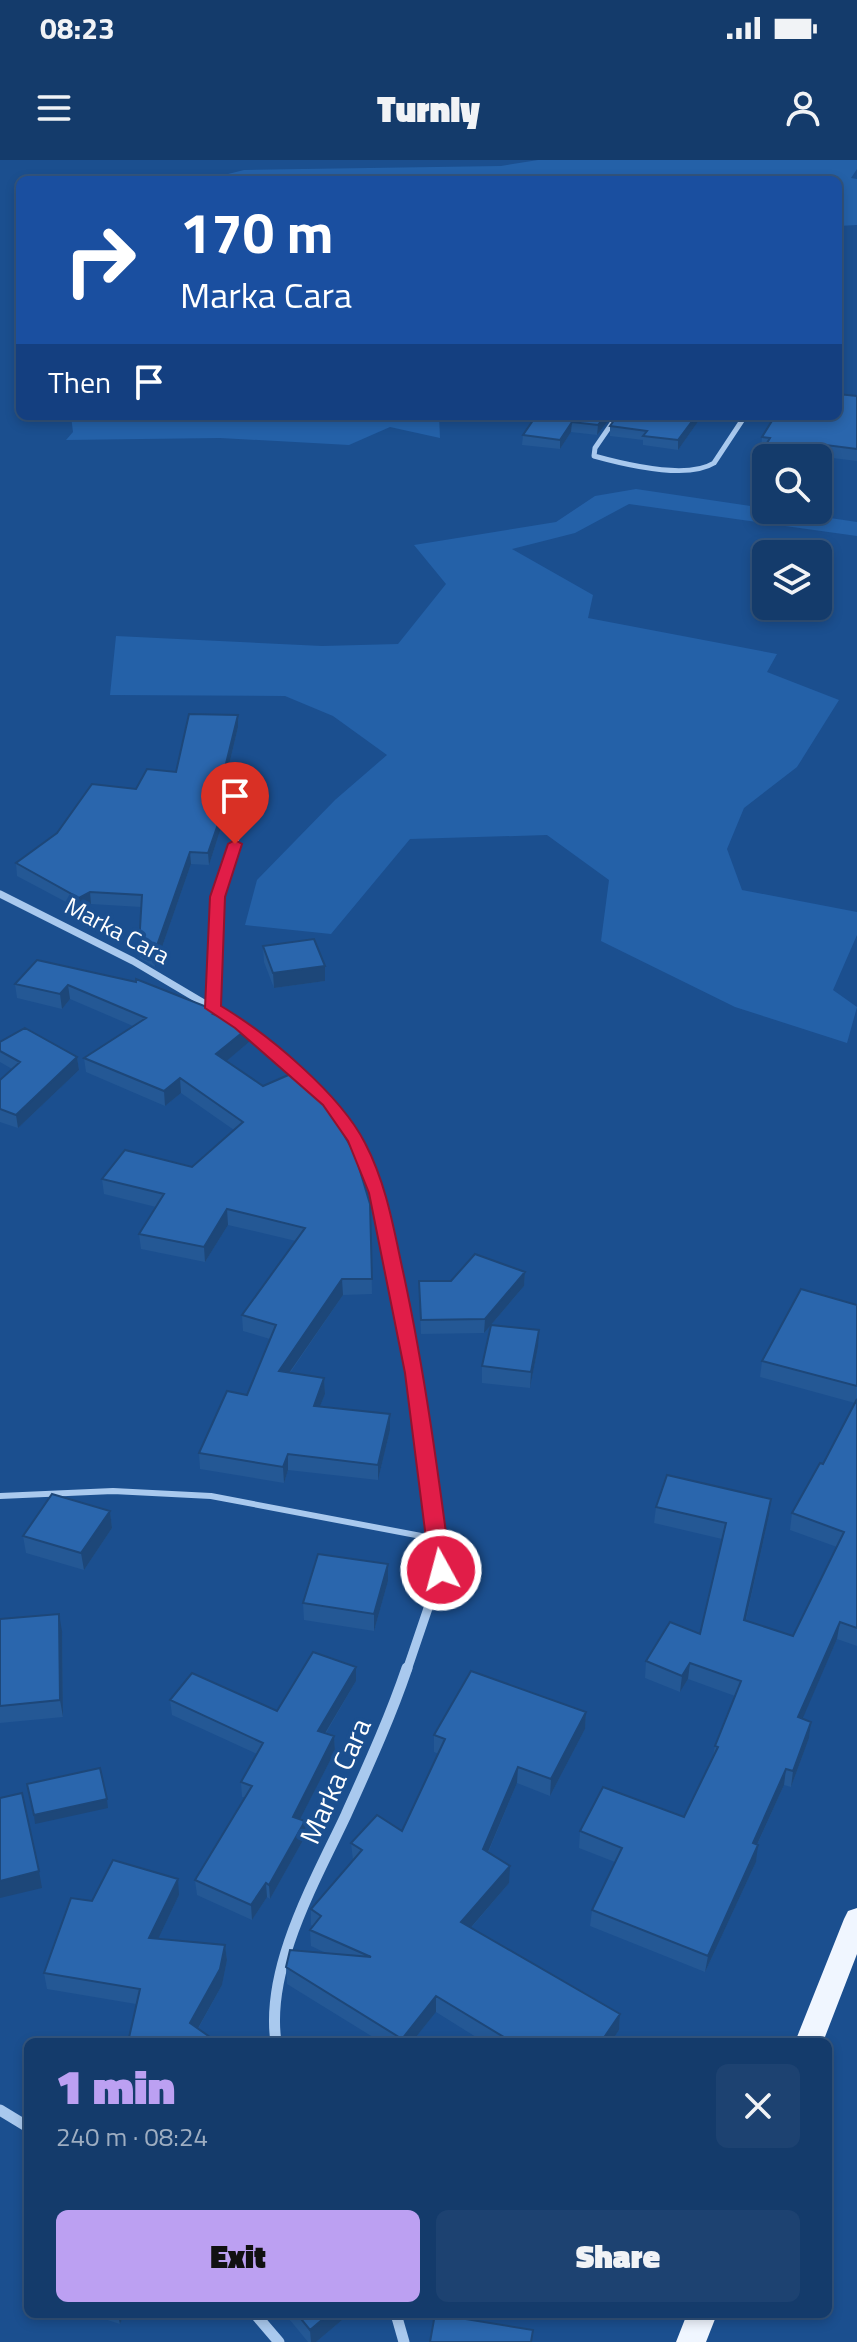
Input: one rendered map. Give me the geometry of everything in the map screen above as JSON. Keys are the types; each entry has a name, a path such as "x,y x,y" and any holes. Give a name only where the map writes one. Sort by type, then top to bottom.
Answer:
{"main road":[{"path":"811,2038 857,1919"},
{"path":"691,2342 700,2318"}],"street":[{"path":"614,420 595,448 594,456 689,470 708,467 716,460 742,420"},
{"name":"Marka Cara","path":"0,894 133,961 241,1025 329,1101 356,1141 378,1193 412,1358 441,1570 388,1723 301,1912 278,1984 275,2038"},
{"path":"0,2110 24,2125"},
{"path":"258,2318 279,2342"},
{"path":"397,2318 404,2342"}],"lane":[{"path":"213,1008 217,897 253,791"},
{"path":"0,1496 113,1491 211,1496 437,1539"}],"shaded area":[{"path":"538,160 857,160 857,169 851,178 857,179 857,225 842,226 842,176 220,176 244,170 501,166"},
{"path":"72,420 439,420 440,438 390,427 349,445 220,438 66,440 73,432"},
{"path":"636,489 752,506 752,521 629,504 575,533 512,549 593,595 588,618 777,654 767,672 839,700 797,767 744,808 727,849 742,890 857,912 857,935 833,990 857,1007 847,1043 735,1007 601,941 609,880 547,835 410,839 331,934 245,925 257,880 335,800 387,755 333,716 285,696 110,695 116,636 322,646 398,644 446,584 414,545 556,522 595,496"},
{"path":"832,518 857,522 857,536 772,524 832,524"}],"building":[{"path":"842,394 857,396 857,449 832,444 766,444 770,438 762,437 773,420 842,420"},
{"path":"533,420 602,420 598,425 572,422 560,440 523,435"},
{"path":"614,420 693,420 678,440 643,436 647,431 610,426"},
{"path":"189,714 238,715 217,800 226,801 208,853 190,852 154,954 139,945 142,895 90,892 79,898 16,863 57,833 92,784 136,789 147,769 176,772"},
{"path":"314,939 325,966 273,973 263,946"},
{"path":"37,960 136,982 136,979 217,1011 213,1014 248,1028 216,1054 263,1086 300,1070 314,1083 355,1154 370,1204 372,1279 342,1279 279,1371 324,1378 314,1406 390,1414 378,1465 288,1454 283,1467 199,1453 227,1391 247,1395 276,1325 242,1315 305,1228 227,1209 204,1247 139,1234 164,1194 102,1179 125,1150 192,1167 243,1122 180,1078 164,1091 84,1058 146,1018 68,985 60,994 15,984"},
{"path":"25,1028 77,1057 16,1115 0,1109 0,1080 20,1062 0,1051 0,1042"},
{"path":"475,1254 525,1272 485,1319 421,1320 419,1281 451,1281"},
{"path":"801,1289 857,1305 857,1386 762,1361"},
{"path":"491,1325 539,1330 531,1372 482,1366"},
{"path":"857,1399 857,1628 840,1622 798,1717 811,1722 793,1771 786,1769 753,1843 758,1845 708,1956 592,1910 622,1848 580,1831 603,1787 684,1817 718,1747 715,1746 741,1681 690,1663 682,1676 646,1661 670,1622 700,1634 726,1523 656,1507 667,1475 771,1499 744,1620 793,1636 844,1532 792,1513 820,1463 823,1464"},
{"path":"52,1494 110,1511 81,1553 23,1536"},
{"path":"318,1554 388,1564 374,1614 303,1603"},
{"path":"59,1614 60,1700 0,1706 0,1619"},
{"path":"313,1652 356,1667 318,1731 334,1736 293,1817 305,1821 269,1885 266,1883 251,1905 195,1880 252,1786 241,1782 263,1743 170,1700 192,1673 277,1711"},
{"path":"471,1671 586,1712 551,1779 518,1767 483,1849 510,1866 461,1922 620,2014 604,2038 505,2038 436,1996 400,2038 286,1967 290,1950 371,1957 310,1930 321,1916 311,1909 362,1850 351,1843 377,1815 402,1831 445,1739 434,1735"},
{"path":"100,1768 107,1799 34,1815 27,1784"},
{"path":"22,1793 39,1871 0,1881 0,1798"},
{"path":"113,1860 178,1879 149,1938 225,1945 220,1969 190,2023 211,2038 129,2038 140,1989 44,1973 71,1898 92,1901"},
{"path":"300,2318 324,2318 310,2330"},
{"path":"434,2318 460,2318 533,2330 531,2342 430,2342"}],"route":[{"path":"235,844 217,897 213,1008 241,1025 329,1101 356,1141 378,1193 415,1373 441,1570"}]}
